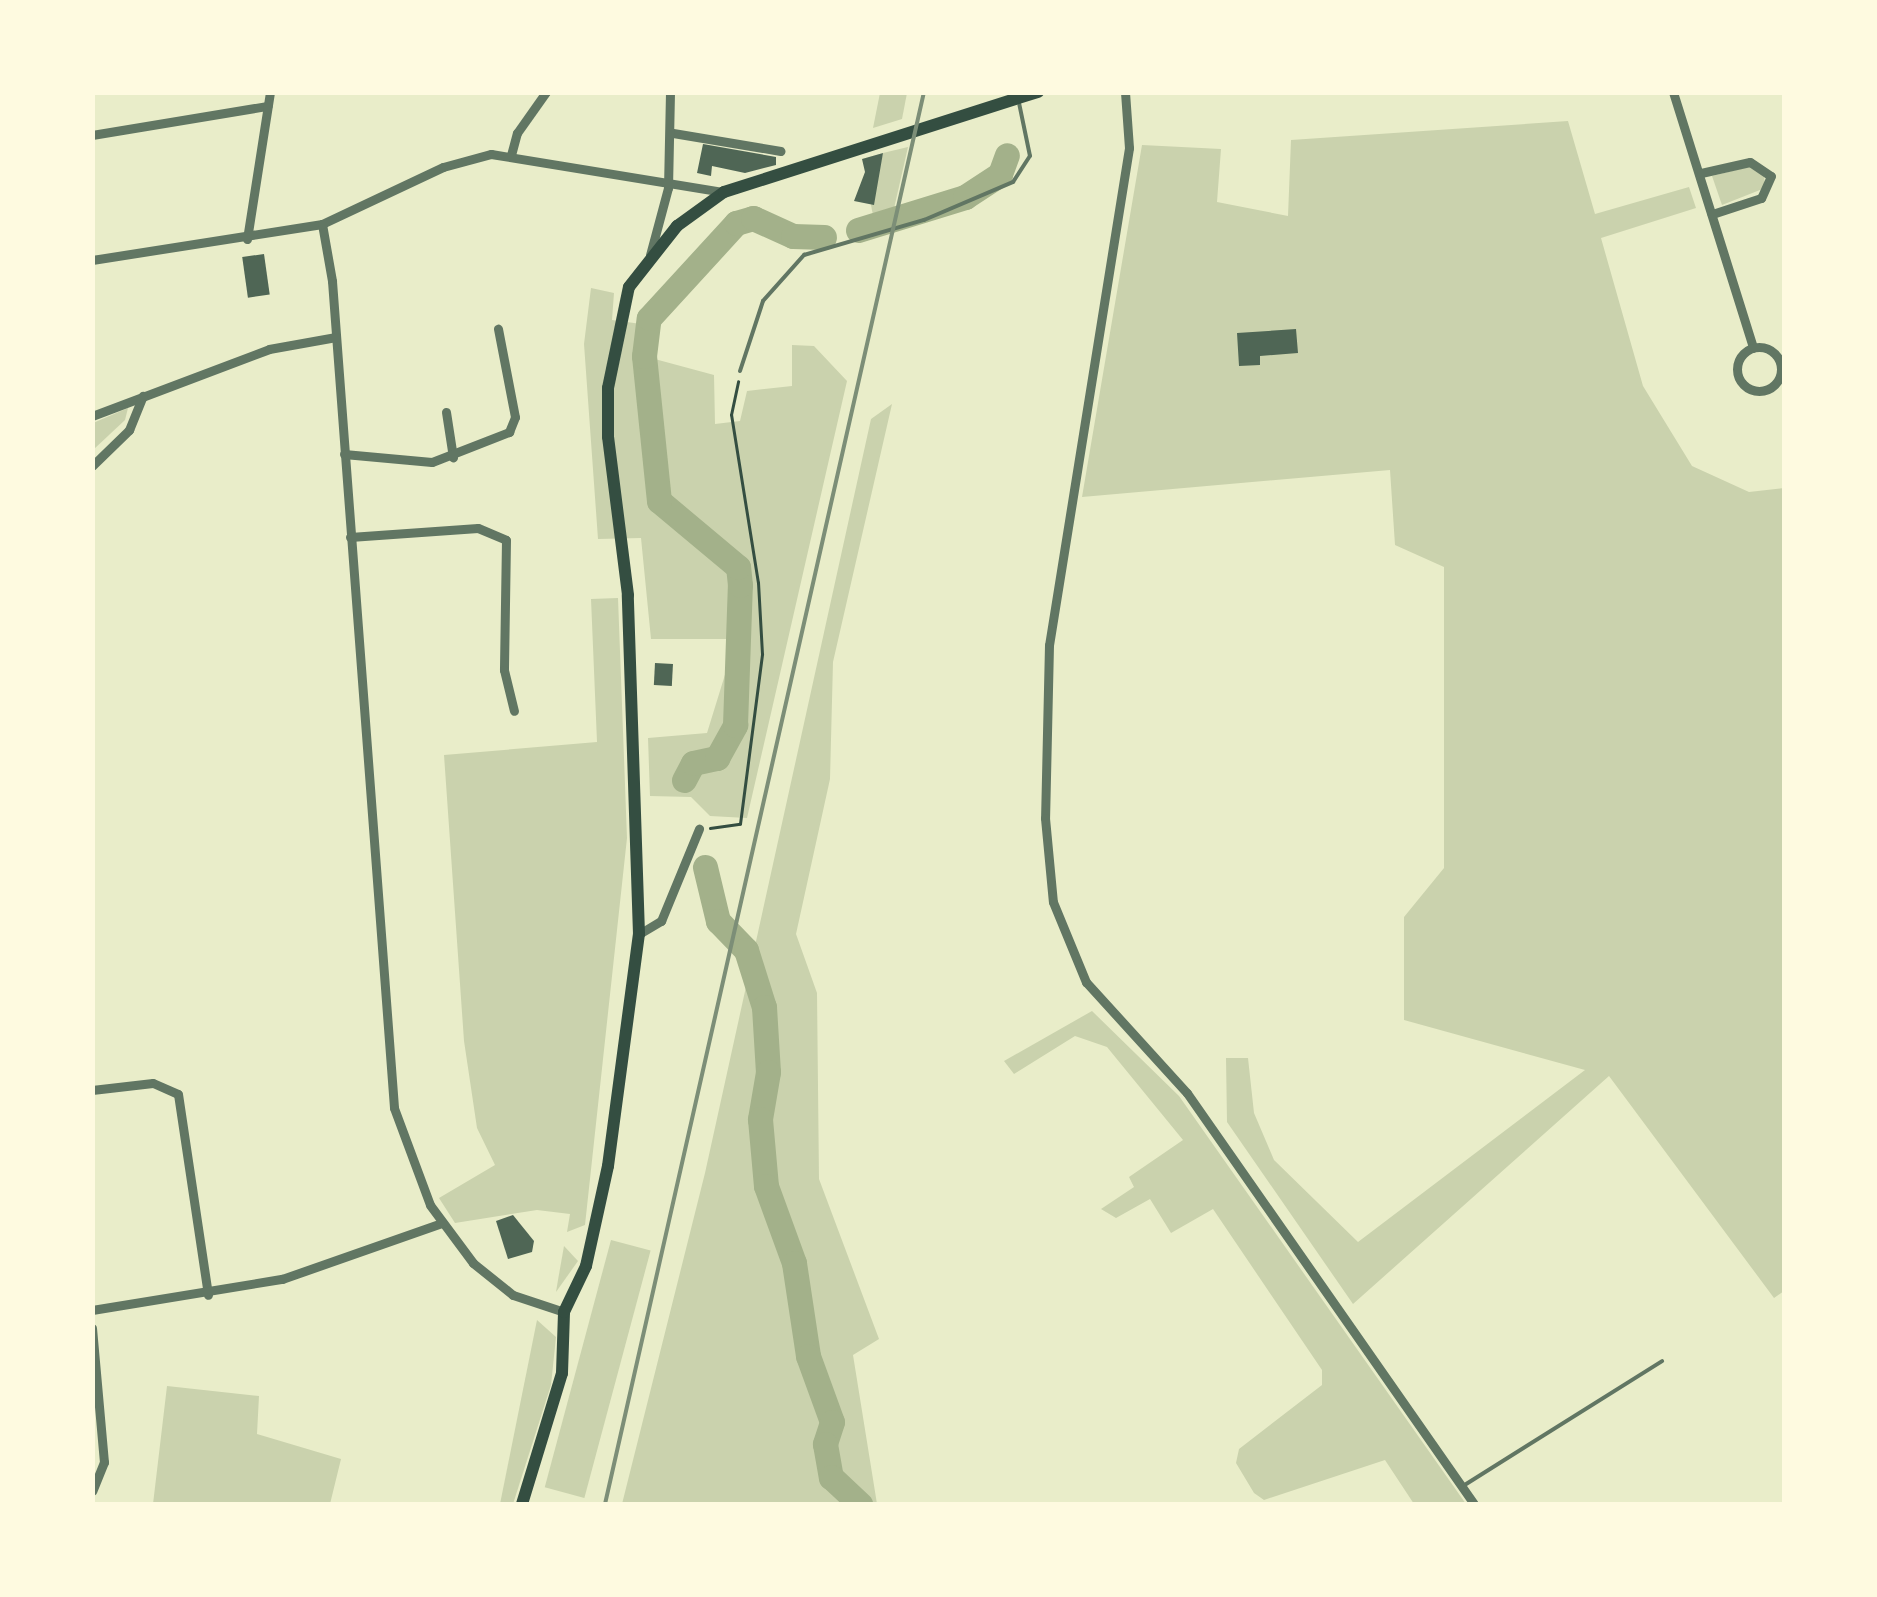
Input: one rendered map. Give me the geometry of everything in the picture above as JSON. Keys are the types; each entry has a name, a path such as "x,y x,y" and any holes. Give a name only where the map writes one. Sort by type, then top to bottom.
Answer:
{"main road":[{"path":"522,1504 562,1373 564,1312 586,1266 608,1166 638,934 628,595 608,437 608,388 624,303 650,255 724,192 819,158 1019,103 1038,92"}],"street":[{"path":"247,239 270,92"},
{"path":"511,155 517,133 546,92"},
{"path":"650,255 668,188 673,133 670,92"},
{"path":"1125,92 1129,148 1049,645 1045,806 1053,902 1086,982 1187,1093 1361,1334 1474,1504"},
{"path":"1673,92 1752,348"},
{"path":"92,135 268,106"},
{"path":"673,133 781,151"},
{"path":"92,260 247,239 322,224 443,167 511,155 668,188 724,192"},
{"path":"1701,173 1750,162 1771,176 1761,198 1712,214"},
{"path":"322,224 336,336 394,1108 413,1171 442,1223 500,1287 564,1312"},
{"path":"344,454 405,462 453,457 500,438 514,426 498,329"},
{"path":"92,416 269,349 336,336"},
{"path":"1752,348 1767,348 1781,364 1780,378 1763,391 1738,378 1741,356 1752,348"},
{"path":"92,466 130,430 143,396"},
{"path":"446,412 453,457"},
{"path":"350,537 478,528 506,540 504,670 514,711"},
{"path":"638,934 661,921 699,830"},
{"path":"92,1090 153,1083 178,1094 208,1294"},
{"path":"92,1310 208,1294 333,1265 442,1223"},
{"path":"92,1328 104,1462 92,1491"}],"lane":[{"path":"740,371 764,301 804,254 924,220 1013,182 1030,156 1019,103"},
{"path":"1462,1486 1662,1361"}],"path":[{"path":"699,830 740,824 762,654 758,582 730,415 740,371"}],"green space":[{"path":"880,93 907,93 902,119 873,128"},
{"path":"1568,121 1595,214 1689,187 1696,208 1601,238 1643,386 1692,466 1749,492 1784,488 1784,1291 1774,1298 1609,1076 1353,1304 1227,1122 1226,1058 1248,1058 1254,1113 1274,1160 1358,1242 1585,1070 1404,1020 1404,917 1444,868 1444,567 1395,545 1390,470 1082,497 1142,145 1221,149 1217,202 1288,216 1291,140"},
{"path":"908,147 890,226 876,231 871,205 883,153"},
{"path":"1752,166 1764,174 1765,188 1722,205 1712,176"},
{"path":"591,288 614,293 612,320 656,326 651,358 714,375 715,424 740,421 747,391 792,386 792,345 814,346 847,381 747,818 710,816 691,797 650,796 648,738 707,733 736,639 651,639 641,538 598,539 584,344"},
{"path":"892,404 833,662 830,779 796,934 817,993 819,1179 879,1339 853,1355 877,1504 622,1504 705,1173 871,419"},
{"path":"128,408 125,420 93,450 93,423"},
{"path":"618,598 627,838 585,1225 567,1232 570,1214 537,1210 455,1223 439,1198 495,1165 477,1128 464,1041 444,755 597,742 591,599"},
{"path":"1092,1011 1179,1096 1466,1504 1414,1504 1385,1460 1264,1500 1254,1493 1236,1463 1239,1449 1322,1385 1322,1370 1213,1209 1171,1233 1150,1199 1116,1218 1101,1209 1134,1187 1129,1177 1183,1140 1107,1047 1075,1036 1014,1074 1004,1061"},
{"path":"611,1240 651,1251 584,1498 545,1487"},
{"path":"564,1246 578,1261 556,1292 558,1280"},
{"path":"537,1320 556,1337 551,1385 513,1504 500,1504"},
{"path":"167,1386 259,1396 257,1434 341,1459 330,1504 153,1504"}],"building":[{"path":"703,144 776,157 776,165 745,173 712,166 711,176 697,173"},
{"path":"883,153 874,205 854,201 865,172 862,159"},
{"path":"264,254 270,295 248,298 242,257"},
{"path":"1296,329 1298,353 1260,356 1260,365 1239,366 1237,333"},
{"path":"655,663 673,664 672,686 654,685"},
{"path":"513,1215 534,1241 532,1252 508,1259 496,1221"}],"waterway":[{"path":"858,230 965,197 1000,174 1007,155"},
{"path":"684,780 693,763 717,758 735,725 740,585 738,567 659,501 644,356 649,318 736,223 753,218 793,236 824,237"},
{"path":"705,867 718,921 746,950 764,1007 768,1072 760,1119 766,1186 794,1263 808,1356 832,1422 825,1444 831,1477 860,1504"}],"railway":[{"path":"605,1504 924,92"}]}
